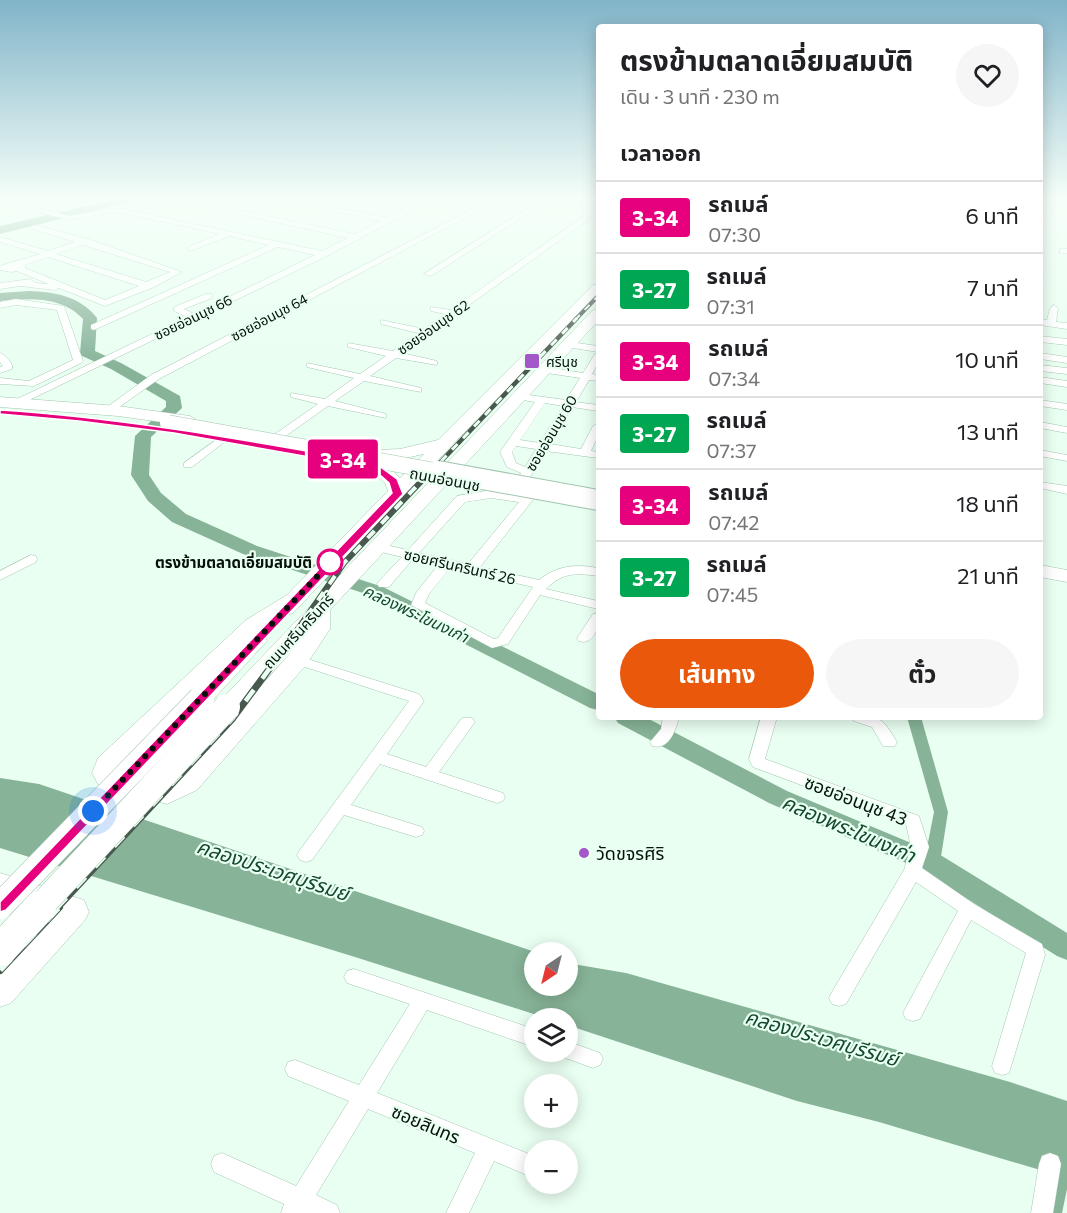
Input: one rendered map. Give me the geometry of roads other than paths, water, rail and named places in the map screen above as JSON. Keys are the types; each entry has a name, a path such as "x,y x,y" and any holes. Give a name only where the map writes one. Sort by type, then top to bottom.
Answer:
{"main road":[{"name":"ถนนศรีนครินทร์","path":"0,906 398,494 420,468 596,290"},
{"name":"ถนนศรีนครินทร์","path":"0,950 319,608 596,316"},
{"name":"ถนนอ่อนนุช","path":"0,402 83,414"},
{"name":"ถนนอ่อนนุช","path":"0,412 123,416 198,428 279,436 345,454"},
{"name":"ถนนอ่อนนุช","path":"123,416 254,437 596,500"},
{"name":"ถนนอ่อนนุช","path":"198,428 223,438 379,460 525,488 596,506"},
{"path":"398,494 393,481 379,460 445,444"},
{"path":"423,500 449,486 484,480 481,468 475,460 473,447"},
{"name":"ถนนอ่อนนุช","path":"525,488 596,493"},
{"path":"1043,572 1067,576"},
{"path":"1043,578 1067,582"},
{"path":"294,600 254,625 107,764 104,773 107,778 167,795 174,794 188,784 298,660 318,629 321,619 319,608"},
{"path":"0,884 74,908 75,912 0,994"}],"street":[{"path":"3,267 20,267 48,255"},
{"path":"51,255 149,286"},
{"path":"20,267 105,303 178,272 126,255"},
{"path":"94,327 254,255"},
{"name":"ซอยอ่อนนุช 66","path":"17,403 323,255"},
{"name":"ซอยอ่อนนุช 64","path":"123,416 141,385 390,255"},
{"path":"418,266 432,272 459,255"},
{"name":"ซอยอ่อนนุช 62","path":"279,436 536,255"},
{"path":"0,286 46,279"},
{"path":"22,284 69,287"},
{"path":"194,317 177,309 209,296"},
{"path":"0,305 16,302 61,308 78,362 30,384 0,381"},
{"path":"1051,324 1054,308"},
{"path":"434,309 452,313"},
{"path":"384,322 425,332"},
{"path":"1043,323 1067,326"},
{"path":"1043,339 1067,342"},
{"path":"351,345 435,363"},
{"path":"570,345 596,349"},
{"path":"0,356 9,367 0,370"},
{"path":"1043,356 1067,360"},
{"name":"ซอยอ่อนนุช 60","path":"471,569 525,488 543,447 596,359"},
{"path":"310,365 417,390"},
{"path":"1043,368 1067,371"},
{"path":"547,370 596,378"},
{"path":"1043,380 1067,384"},
{"path":"295,395 382,416"},
{"path":"521,397 596,408"},
{"path":"384,584 461,499 525,488 516,468 508,460 506,452 542,400"},
{"path":"1043,403 1067,407"},
{"path":"1043,425 1067,429"},
{"path":"584,453 596,430"},
{"path":"188,465 223,438"},
{"path":"512,442 596,455"},
{"path":"1043,454 1067,458"},
{"path":"1043,486 1067,490"},
{"name":"ซอยศรีนครินทร์ 26","path":"377,548 471,569 596,604"},
{"path":"0,576 31,559"},
{"path":"446,564 423,593 418,604 492,644 503,642 540,588 561,572 579,569 596,572"},
{"path":"584,638 596,619"},
{"path":"298,660 350,675 416,699 416,705 306,855"},
{"name":"ซอยอ่อนนุช 43","path":"768,720 758,759 759,763 913,820 916,859"},
{"path":"868,720 877,723 889,742"},
{"path":"430,773 467,722"},
{"path":"378,757 497,796"},
{"path":"341,808 416,831"},
{"path":"839,998 916,859 968,909 1035,949 1036,955 1002,1066"},
{"path":"913,1013 968,909"},
{"path":"354,977 524,1035"},
{"path":"296,1206 423,1000"},
{"path":"578,1054 593,1059"},
{"name":"ซอยสินทร","path":"295,1069 524,1163"},
{"path":"457,1213 488,1150"},
{"path":"222,1164 296,1206 329,1213"},
{"path":"1042,1213 1050,1164"}],"water":[{"name":"คลองประเวศบุรีรมย์","path":"0,778 39,784 524,948 524,996 578,996 578,965 626,973 1010,1082 1067,1101 1067,1178 879,1122 797,1101 578,1029 578,1008 524,1008 524,1011 0,848"}],"waterway":[{"name":"คลองพระโขนงเก่า","path":"0,297 39,296 68,301 76,305 90,318 87,353 116,366 174,399 174,408 143,436 140,475 154,497 179,518 250,550 376,591 596,702"},
{"name":"คลองพระโขนงเก่า","path":"632,720 778,797 932,863 1067,948"},
{"path":"915,720 941,812 932,863"},
{"path":"1052,1213 1067,1142"}],"railway":[{"path":"575,320 596,298"},
{"path":"430,473 577,318"},
{"path":"272,666 344,563 431,471"},
{"path":"57,908 233,718 273,664"},
{"path":"0,970 59,907"}],"place":[{"name":"ศรีนุช","path":"532,361"},
{"name":"ตรงข้ามตลาดเอี่ยมสมบัติ","path":"330,562"},
{"name":"วัดขจรศิริ","path":"584,853"}]}
